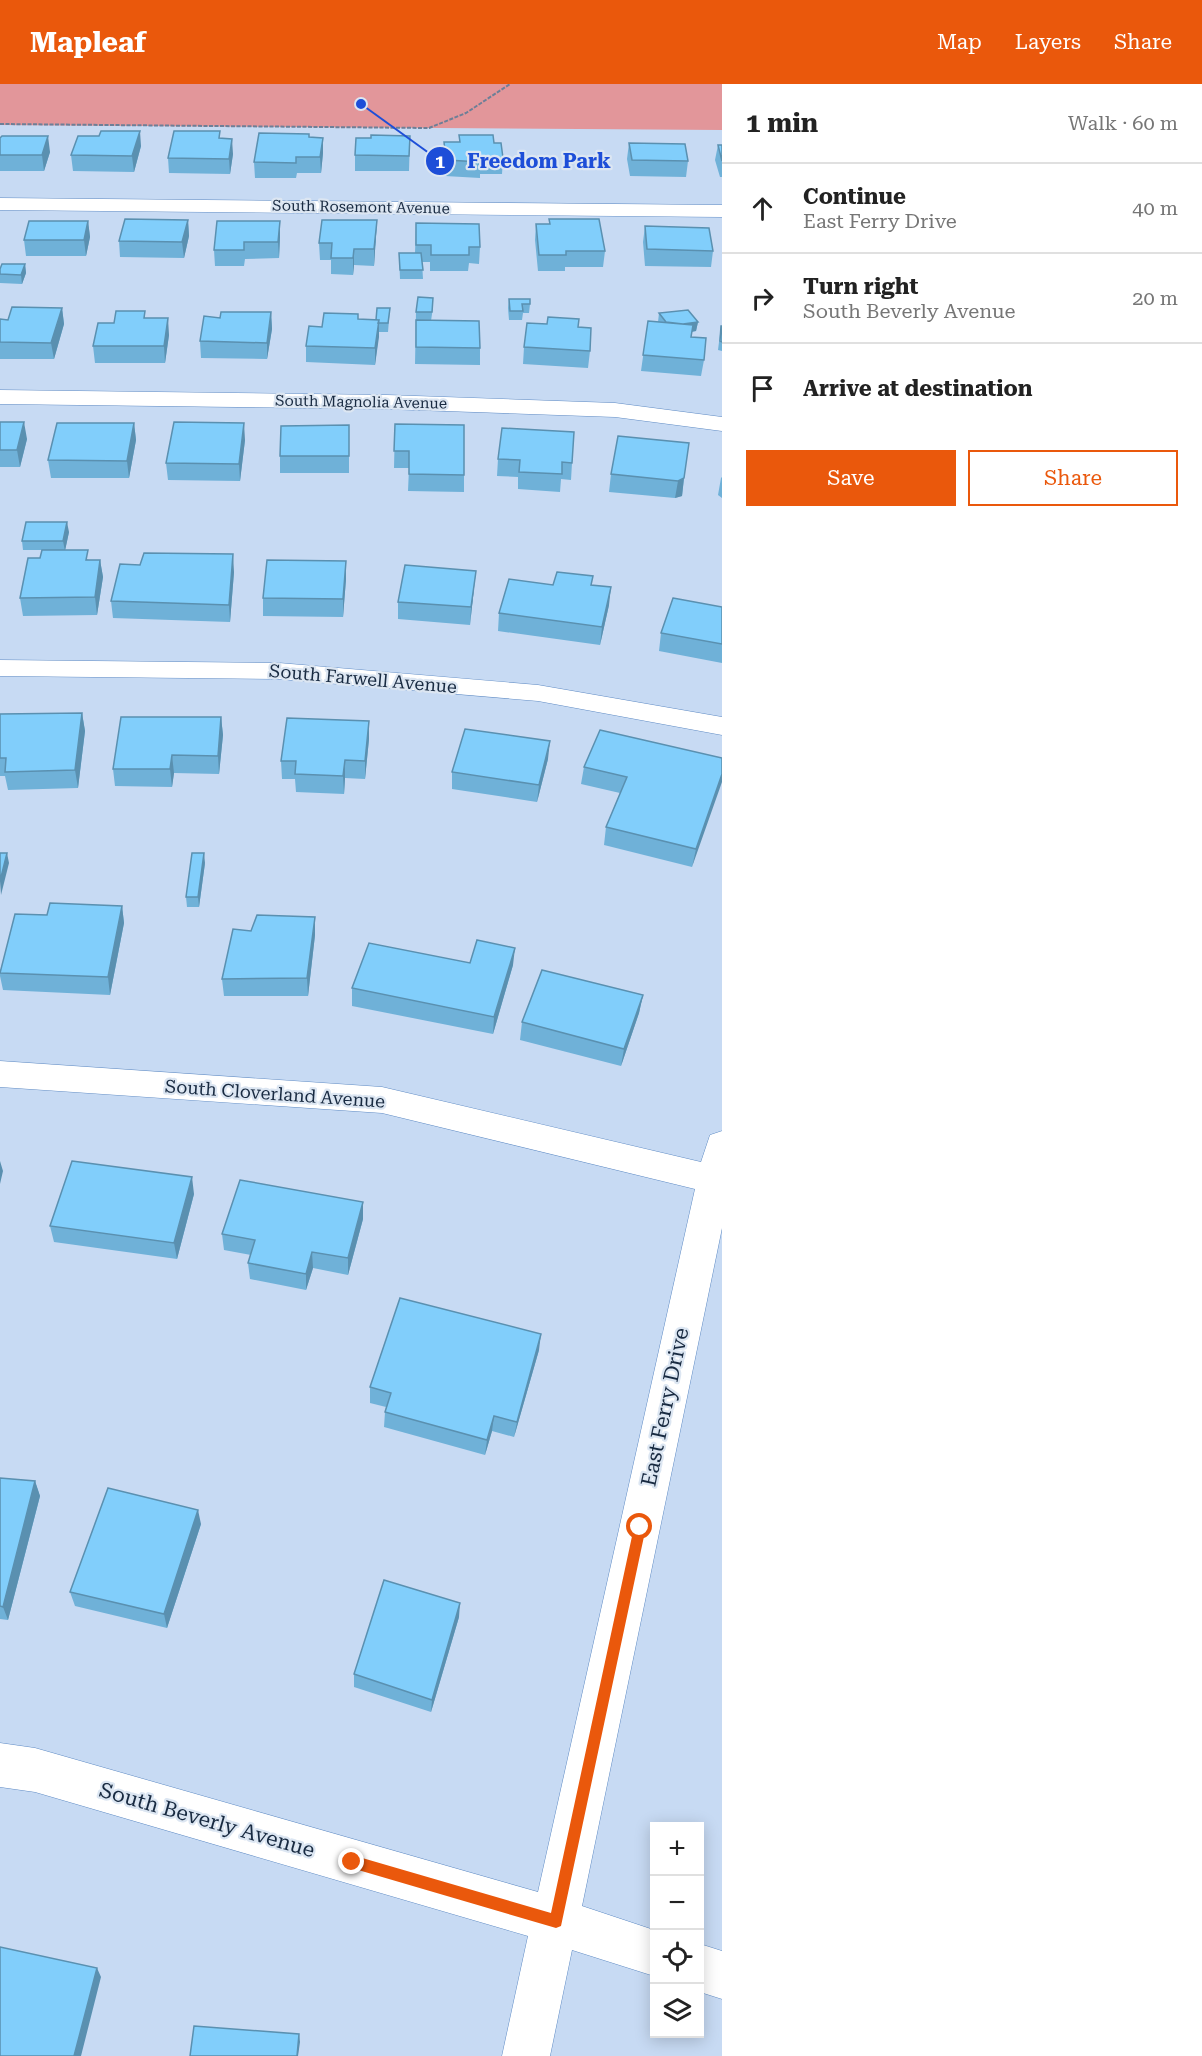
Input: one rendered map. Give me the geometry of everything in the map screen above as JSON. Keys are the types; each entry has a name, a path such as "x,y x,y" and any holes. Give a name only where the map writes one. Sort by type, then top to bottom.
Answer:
{"street":[{"name":"South Rosemont Avenue","path":"0,204 722,211"},
{"name":"South Magnolia Avenue","path":"0,397 387,402 591,409 722,424"},
{"name":"South Farwell Avenue","path":"0,668 279,670 538,693 722,726"},
{"name":"South Cloverland Avenue","path":"0,1074 382,1100 719,1168"},
{"name":"East Ferry Drive","path":"526,2056 719,1168"},
{"name":"South Beverly Avenue","path":"0,1765 35,1770 556,1921 650,1952"},
{"path":"704,1970 722,1975"}],"path":[{"path":"0,124 429,128 466,112 510,84"}],"shaded area":[{"path":"0,84 722,84 722,130 0,125"}],"building":[{"path":"101,131 140,131 132,156 71,155 78,136 99,136"},
{"path":"174,131 220,131 219,138 232,139 229,159 168,158"},
{"path":"259,133 309,134 309,137 323,138 320,157 296,157 296,163 254,162"},
{"path":"371,135 410,136 409,156 355,155 356,138 371,138"},
{"path":"459,135 493,135 494,143 501,143 503,158 481,159 481,162 446,160 444,142 460,142"},
{"path":"2,136 48,136 42,155 0,155"},
{"path":"629,143 685,144 688,161 632,160"},
{"path":"718,145 722,145 722,161"},
{"path":"125,219 188,220 182,242 119,241"},
{"path":"549,219 599,219 605,251 566,251 566,255 539,255 536,224 550,224"},
{"path":"322,220 377,220 374,249 354,249 353,258 331,258 332,243 319,243"},
{"path":"29,221 88,221 84,240 24,240"},
{"path":"217,221 280,221 278,242 244,242 244,250 214,250"},
{"path":"416,223 479,224 480,247 469,247 469,255 431,255 431,245 416,245"},
{"path":"645,226 709,228 713,251 647,249"},
{"path":"399,253 421,253 423,270 400,270"},
{"path":"2,264 25,264 21,275 0,274"},
{"path":"418,297 433,298 432,312 416,312"},
{"path":"509,299 530,299 530,304 522,304 523,311 510,311"},
{"path":"12,307 62,308 51,343 0,342 0,319 8,320"},
{"path":"377,308 390,308 388,323 378,323"},
{"path":"688,310 698,322 683,324 666,322 659,313"},
{"path":"116,311 145,311 144,318 168,318 164,346 93,346 98,323 114,323"},
{"path":"221,312 271,312 267,343 200,341 204,316 220,318"},
{"path":"324,313 358,314 358,319 379,320 375,348 306,346 309,326 322,327"},
{"path":"548,317 579,319 578,327 591,328 590,351 524,347 527,323 547,324"},
{"path":"416,320 479,321 480,348 416,347"},
{"path":"648,321 693,325 691,337 706,338 704,360 643,355"},
{"path":"722,326 722,342 720,341"},
{"path":"0,422 24,422 17,450 0,450"},
{"path":"174,422 244,423 239,464 166,463"},
{"path":"57,423 134,423 127,461 48,460"},
{"path":"395,424 464,425 464,475 409,474 409,451 394,451"},
{"path":"349,425 349,456 280,456 281,426"},
{"path":"502,428 574,432 572,463 562,462 562,474 519,472 520,460 498,459"},
{"path":"618,436 689,443 684,478 678,481 611,474"},
{"path":"26,522 67,522 63,541 22,541"},
{"path":"42,550 88,550 86,560 100,560 95,597 20,598 28,558 40,558"},
{"path":"144,553 233,554 229,605 111,601 120,564 140,565"},
{"path":"267,560 346,561 343,599 263,598"},
{"path":"405,565 476,571 471,607 398,602"},
{"path":"557,572 593,576 591,585 611,587 602,627 499,613 509,579 553,585"},
{"path":"673,598 722,607 722,644 661,633"},
{"path":"82,713 75,770 5,772 6,758 0,758 0,714"},
{"path":"121,717 221,717 218,756 172,755 170,769 113,769"},
{"path":"287,718 369,721 365,761 345,760 343,776 295,774 296,761 281,761"},
{"path":"465,729 550,741 539,785 452,772"},
{"path":"600,730 722,758 722,774 696,849 606,827 627,777 584,767"},
{"path":"0,853 7,853 0,881"},
{"path":"192,853 204,853 198,897 186,897"},
{"path":"50,903 122,906 108,977 0,973 15,914 47,915"},
{"path":"257,915 315,917 307,978 222,979 233,929 251,931"},
{"path":"477,940 515,948 494,1017 352,988 369,943 470,963"},
{"path":"542,970 643,995 624,1049 522,1022"},
{"path":"72,1161 192,1177 174,1243 50,1226"},
{"path":"240,1180 363,1202 348,1258 312,1252 306,1274 248,1263 255,1240 222,1234"},
{"path":"400,1298 541,1334 517,1422 494,1416 487,1440 385,1412 391,1393 370,1387"},
{"path":"0,1478 35,1481 3,1607 0,1606"},
{"path":"108,1488 198,1510 164,1614 70,1592"},
{"path":"384,1580 460,1603 432,1700 354,1674"},
{"path":"0,1947 97,1968 74,2056 0,2056"},
{"path":"194,2026 299,2034 297,2056 190,2056"}],"place":[{"name":"Freedom Park","path":"361,104"}],"route":[{"path":"352,1862 556,1921 640,1527"}]}
